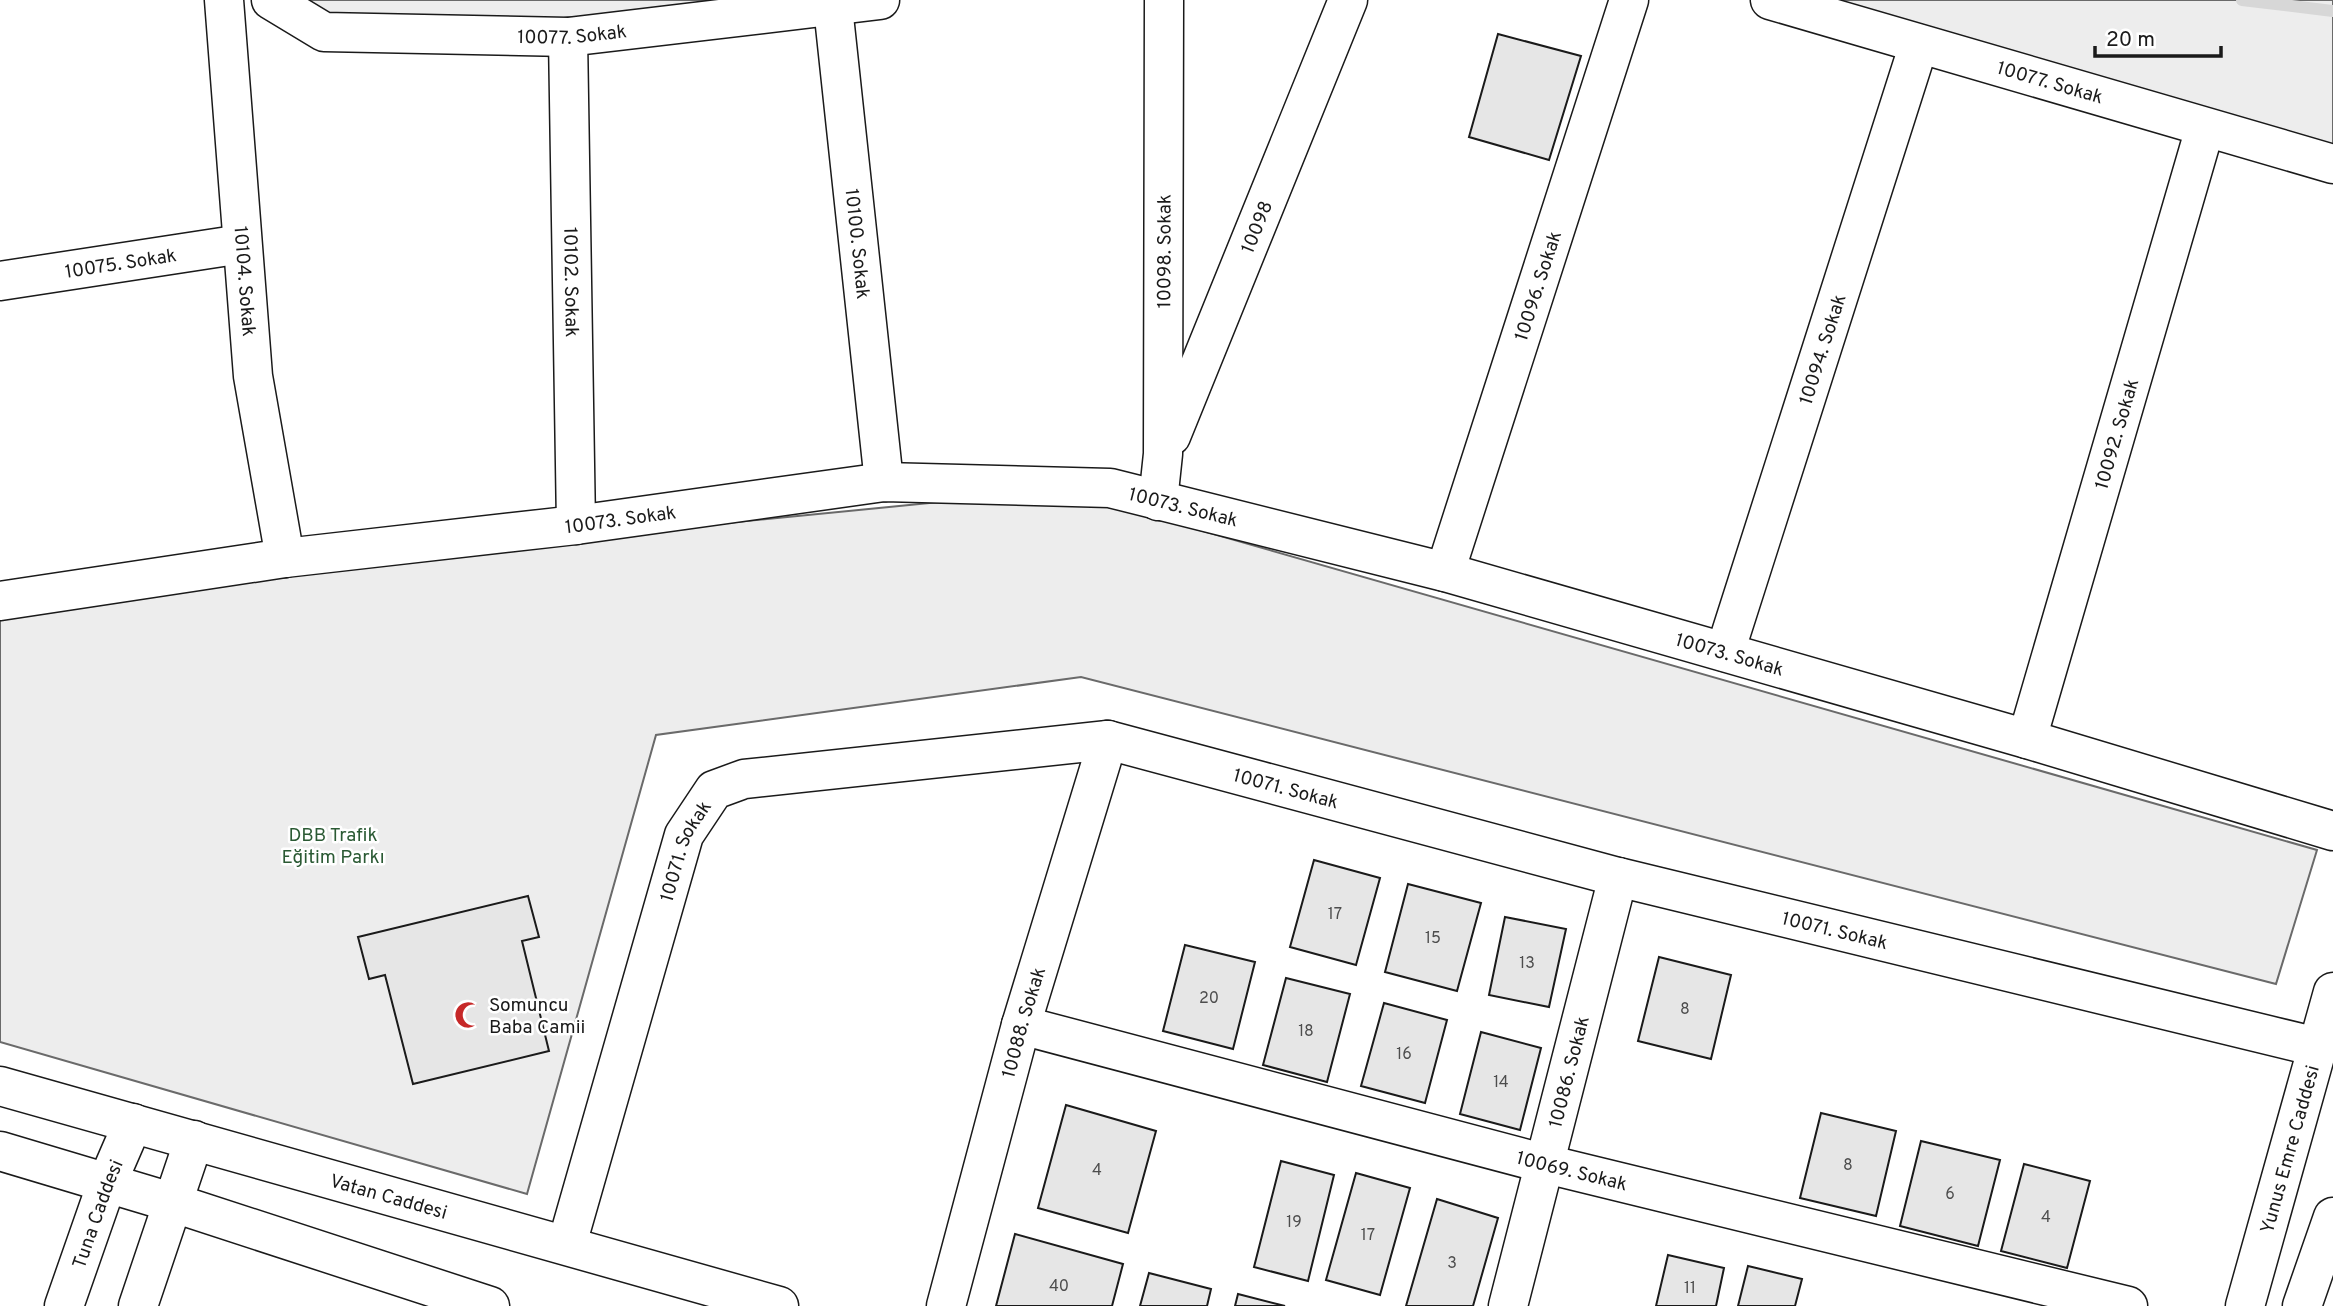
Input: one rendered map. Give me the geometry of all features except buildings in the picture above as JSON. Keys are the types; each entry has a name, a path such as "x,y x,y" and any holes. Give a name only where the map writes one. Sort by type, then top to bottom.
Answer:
{"street":[{"name":"10104. Sokak","path":"224,0 253,376 285,558"},
{"name":"10077. Sokak","path":"271,0 324,32 568,37 880,0"},
{"name":"10098. Sokak","path":"1158,501 1163,454 1164,0"},
{"name":"10098","path":"1163,454 1348,0"},
{"name":"10096. Sokak","path":"1445,572 1629,0"},
{"name":"10077. Sokak","path":"1770,0 2333,164"},
{"name":"10100. Sokak","path":"833,7 884,482"},
{"name":"10102. Sokak","path":"568,37 576,525"},
{"name":"10094. Sokak","path":"1725,652 1919,44"},
{"name":"10092. Sokak","path":"2027,739 2205,128"},
{"name":"10075. Sokak","path":"0,281 242,244"},
{"name":"10073. Sokak","path":"0,601 285,558 576,525 884,482 1110,488 1445,572 2027,739 2333,831"},
{"name":"10071. Sokak","path":"567,1244 684,835 714,790 744,779 1108,740 1618,877 2317,1047"},
{"name":"10088. Sokak","path":"946,1306 1021,1025 1108,740"},
{"name":"10086. Sokak","path":"1508,1306 1618,877"},
{"name":"Yunus Emre Caddesi","path":"2245,1306 2333,992"},
{"name":"10069. Sokak","path":"1021,1025 1546,1164 2128,1306"},
{"name":"Vatan Caddesi","path":"0,1086 779,1306"},
{"name":"Tuna Caddesi","path":"64,1306 107,1183 133,1123"},
{"path":"138,1306 194,1140"},
{"path":"0,1151 174,1203 432,1298 490,1306"},
{"path":"2302,1306 2333,1217"}],"shaded area":[{"path":"271,0 880,0 324,32"},
{"path":"1770,0 2333,0 2333,164"},
{"name":"DBB Trafik Eğitim Parkı","path":"1042,492 1161,519 2317,850 2276,984 1081,677 656,735 527,1194 0,1042 0,612 278,567"}],"waterway":[{"path":"2242,0 2333,11"}],"place":[{"name":"Somuncu Baba Camii","path":"468,1015"}]}
